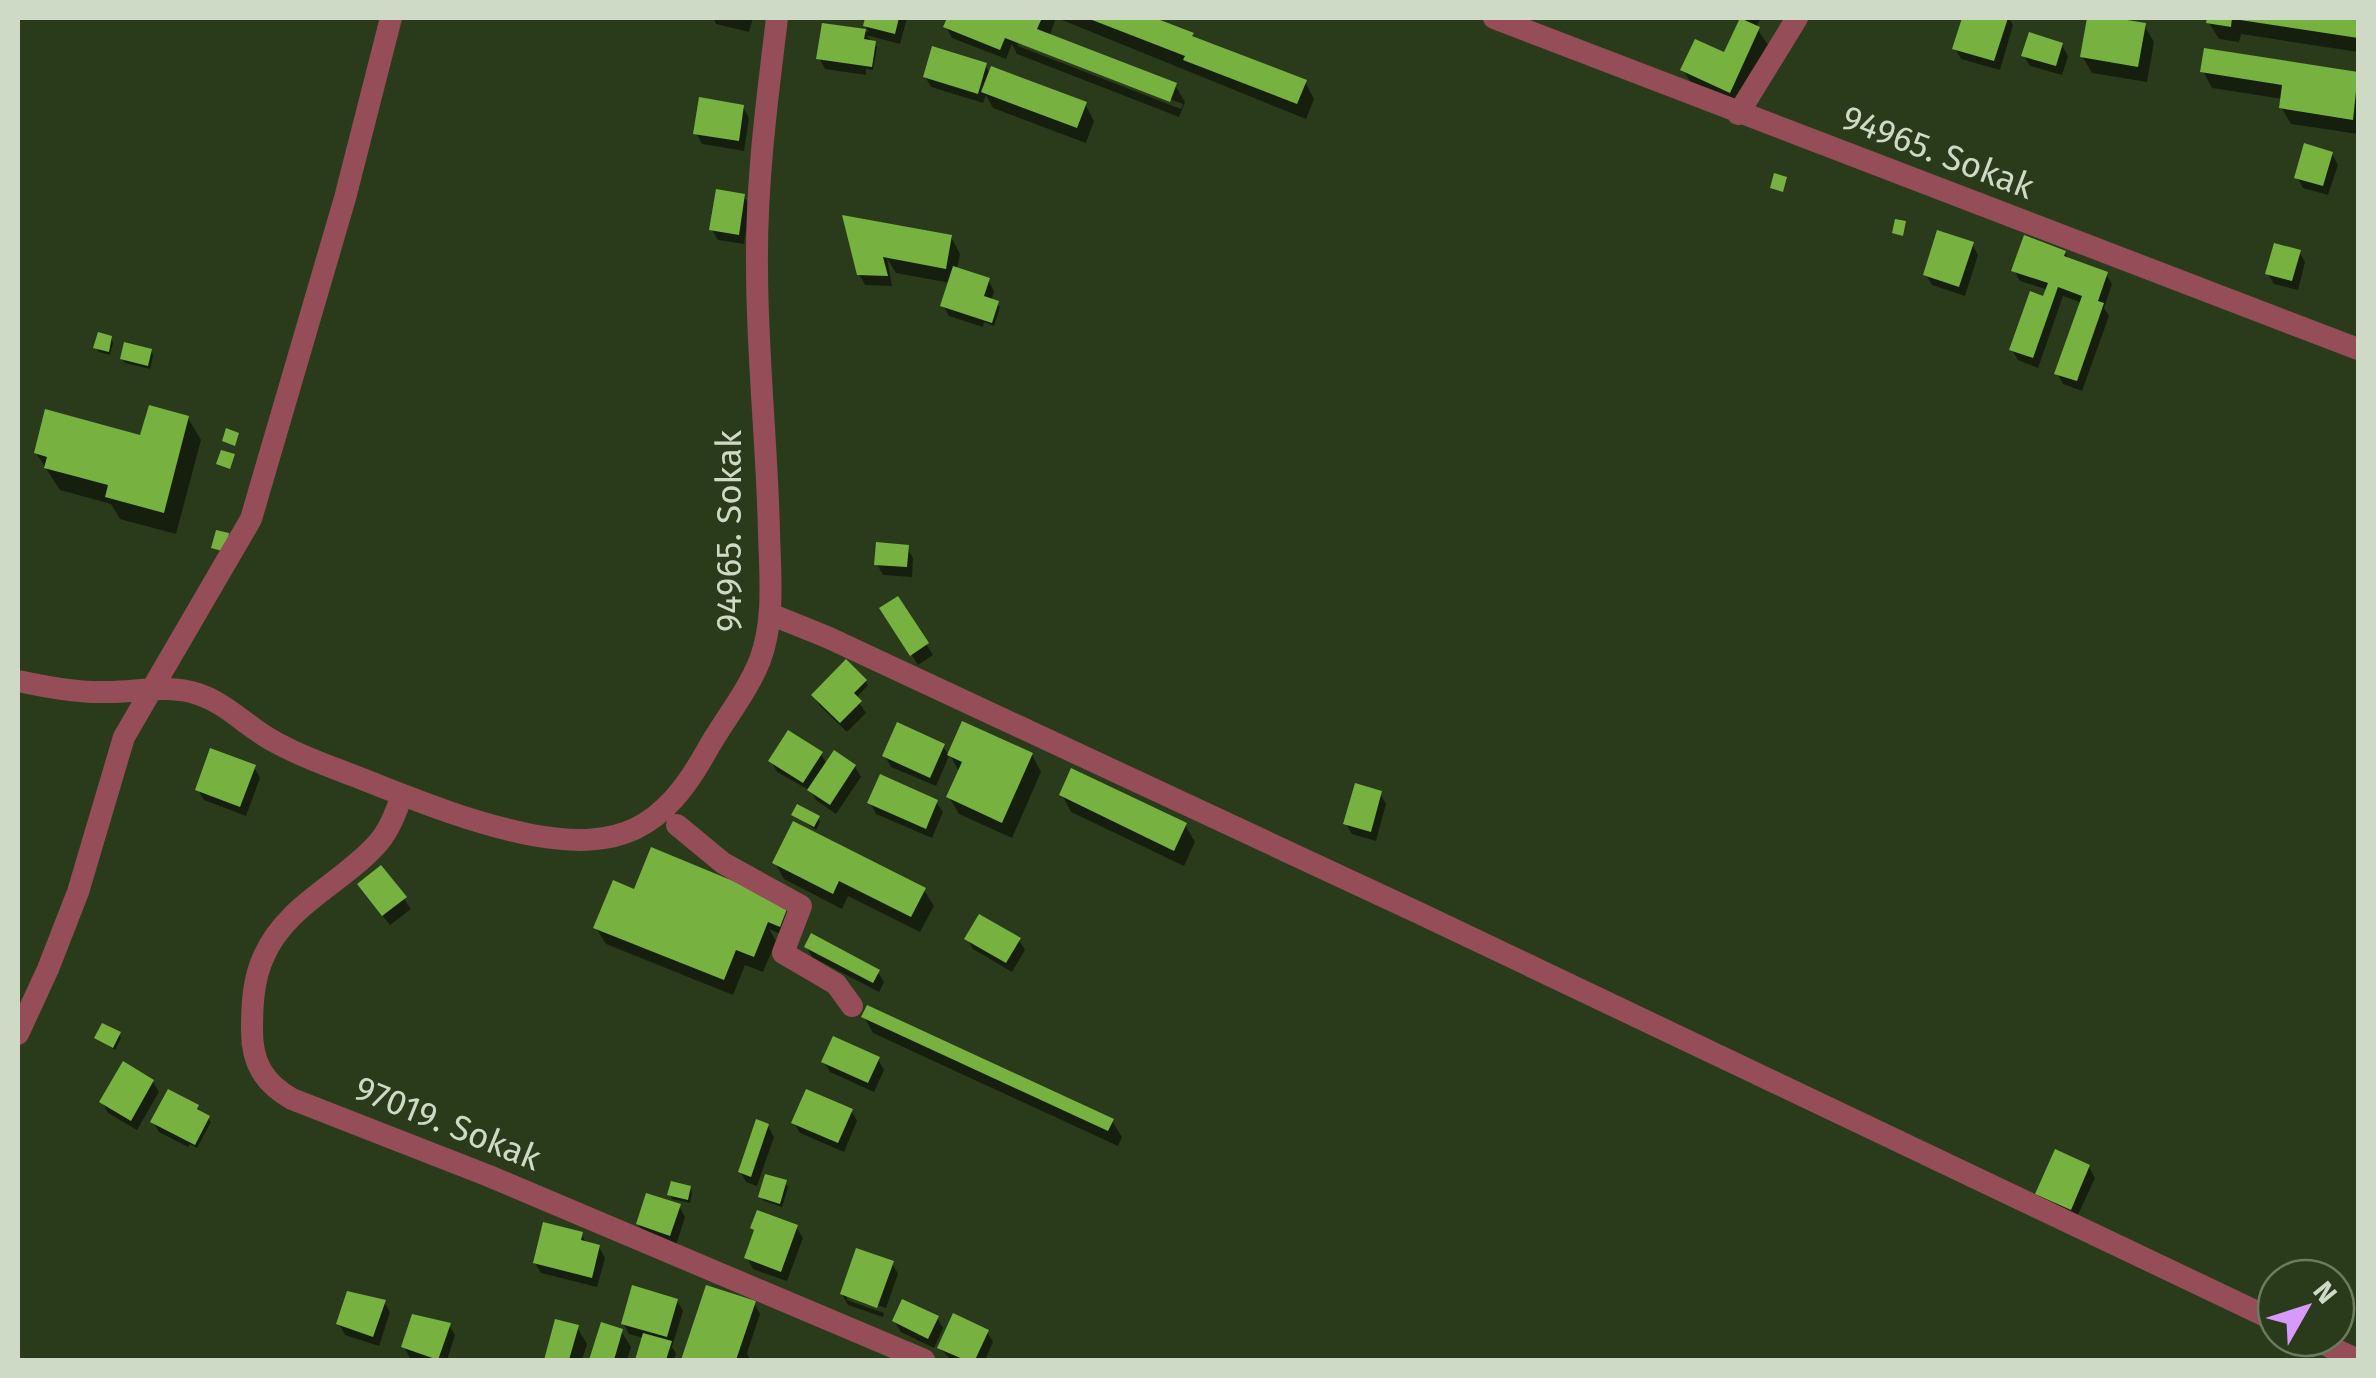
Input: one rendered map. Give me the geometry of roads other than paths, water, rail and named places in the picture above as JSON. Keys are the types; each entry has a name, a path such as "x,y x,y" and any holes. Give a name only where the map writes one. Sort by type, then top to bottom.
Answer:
{"street":[{"path":"18,1034 78,892 124,737 251,519 344,198 391,18"},
{"name":"94965. Sokak","path":"18,681 104,692 154,688 200,695 228,708 287,748 402,795 532,835 604,839 628,833 674,802 754,673 770,614 767,453 756,240 762,129 777,18"},
{"name":"94965. Sokak","path":"1494,18 2358,349"},
{"path":"1738,114 1797,18"},
{"path":"770,614 1419,913 2256,1311"},
{"name":"97019. Sokak","path":"402,795 392,823 378,843 308,902 281,929 264,955 254,988 252,1052 260,1071 274,1088 292,1099 489,1176 924,1360"},
{"path":"677,824 723,863 801,906 783,952 836,984 852,1006"}]}
